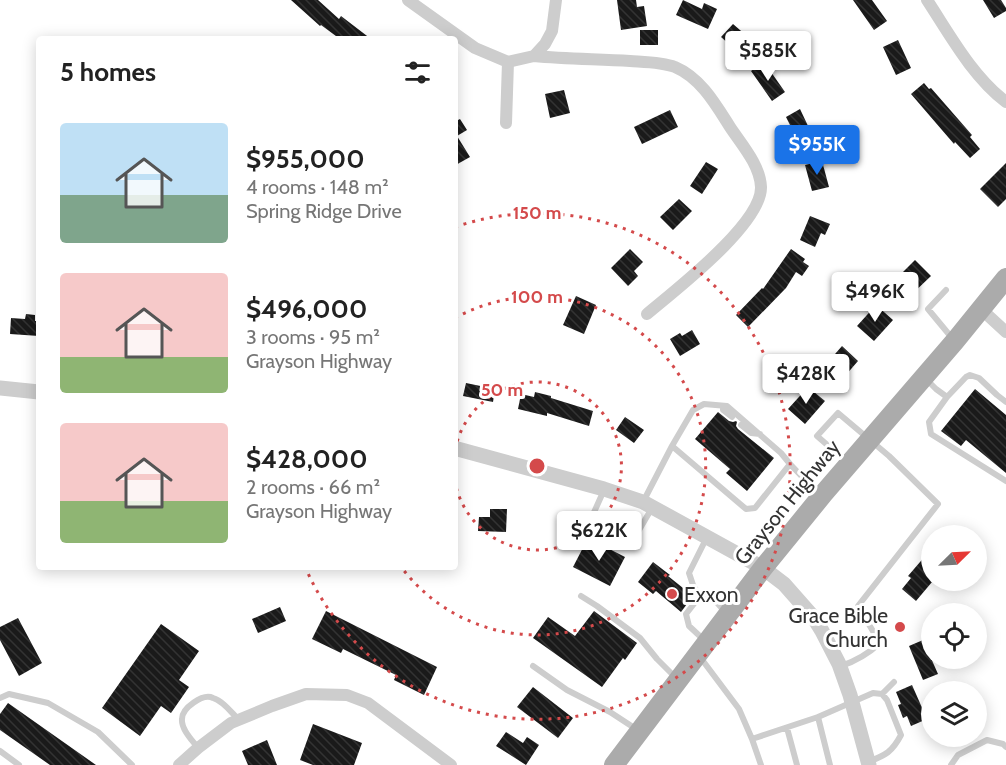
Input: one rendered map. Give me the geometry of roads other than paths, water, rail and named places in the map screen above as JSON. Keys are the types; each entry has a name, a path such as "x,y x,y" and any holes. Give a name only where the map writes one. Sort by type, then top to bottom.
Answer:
{"main road":[{"name":"Grayson Highway","path":"614,765 763,568 1006,278"}],"street":[{"path":"408,0 475,48 508,62 534,56 652,63 674,67 692,76 711,98 752,159 759,173 761,189 756,205 743,225 704,267 647,314"},
{"path":"534,56 545,44 552,31 556,0"},
{"path":"927,0 962,54 996,94 1006,102"},
{"path":"506,123 508,62"},
{"path":"981,309 1006,332"},
{"path":"0,388 36,392"},
{"path":"458,449 604,489 647,505 763,568 784,584 805,606 822,631 840,667 852,701 868,764"},
{"path":"179,765 231,723 306,694 347,695 368,703 436,760 451,765"}],"lane":[{"path":"946,290 928,309 955,341"},
{"path":"1006,402 980,378 970,375 948,397 929,422 931,434 1006,481"},
{"path":"923,376 948,397"},
{"path":"604,489 591,519 632,542 672,446 693,410 704,404 727,406 781,453 808,483 824,493"},
{"path":"723,406 723,410 732,417"},
{"path":"840,667 872,651 880,643 858,606 938,504 870,439 838,413 817,436 849,464"},
{"path":"741,425 751,433 760,434"},
{"path":"672,446 746,509 755,508 790,465"},
{"path":"707,537 689,573 700,596 712,598 728,615"},
{"path":"581,596 640,638 678,680"},
{"path":"700,596 686,614 689,626 739,709 761,765"},
{"path":"533,666 567,690 610,712 639,731"},
{"path":"882,694 894,682"},
{"path":"752,739 818,717 873,693 882,694 887,700 901,735 895,747 886,755 868,764"},
{"path":"0,698 9,694 48,703 98,732 132,765"},
{"path":"198,748 185,729 182,719 185,712 195,702 203,697 213,697 239,720"},
{"path":"818,717 830,765"},
{"path":"787,728 797,765"},
{"path":"951,765 958,755 987,740 1006,747"},
{"path":"0,751 19,765"}],"place":[{"name":"Exxon","path":"672,594"},
{"name":"Grace Bible Church","path":"900,627"}]}
